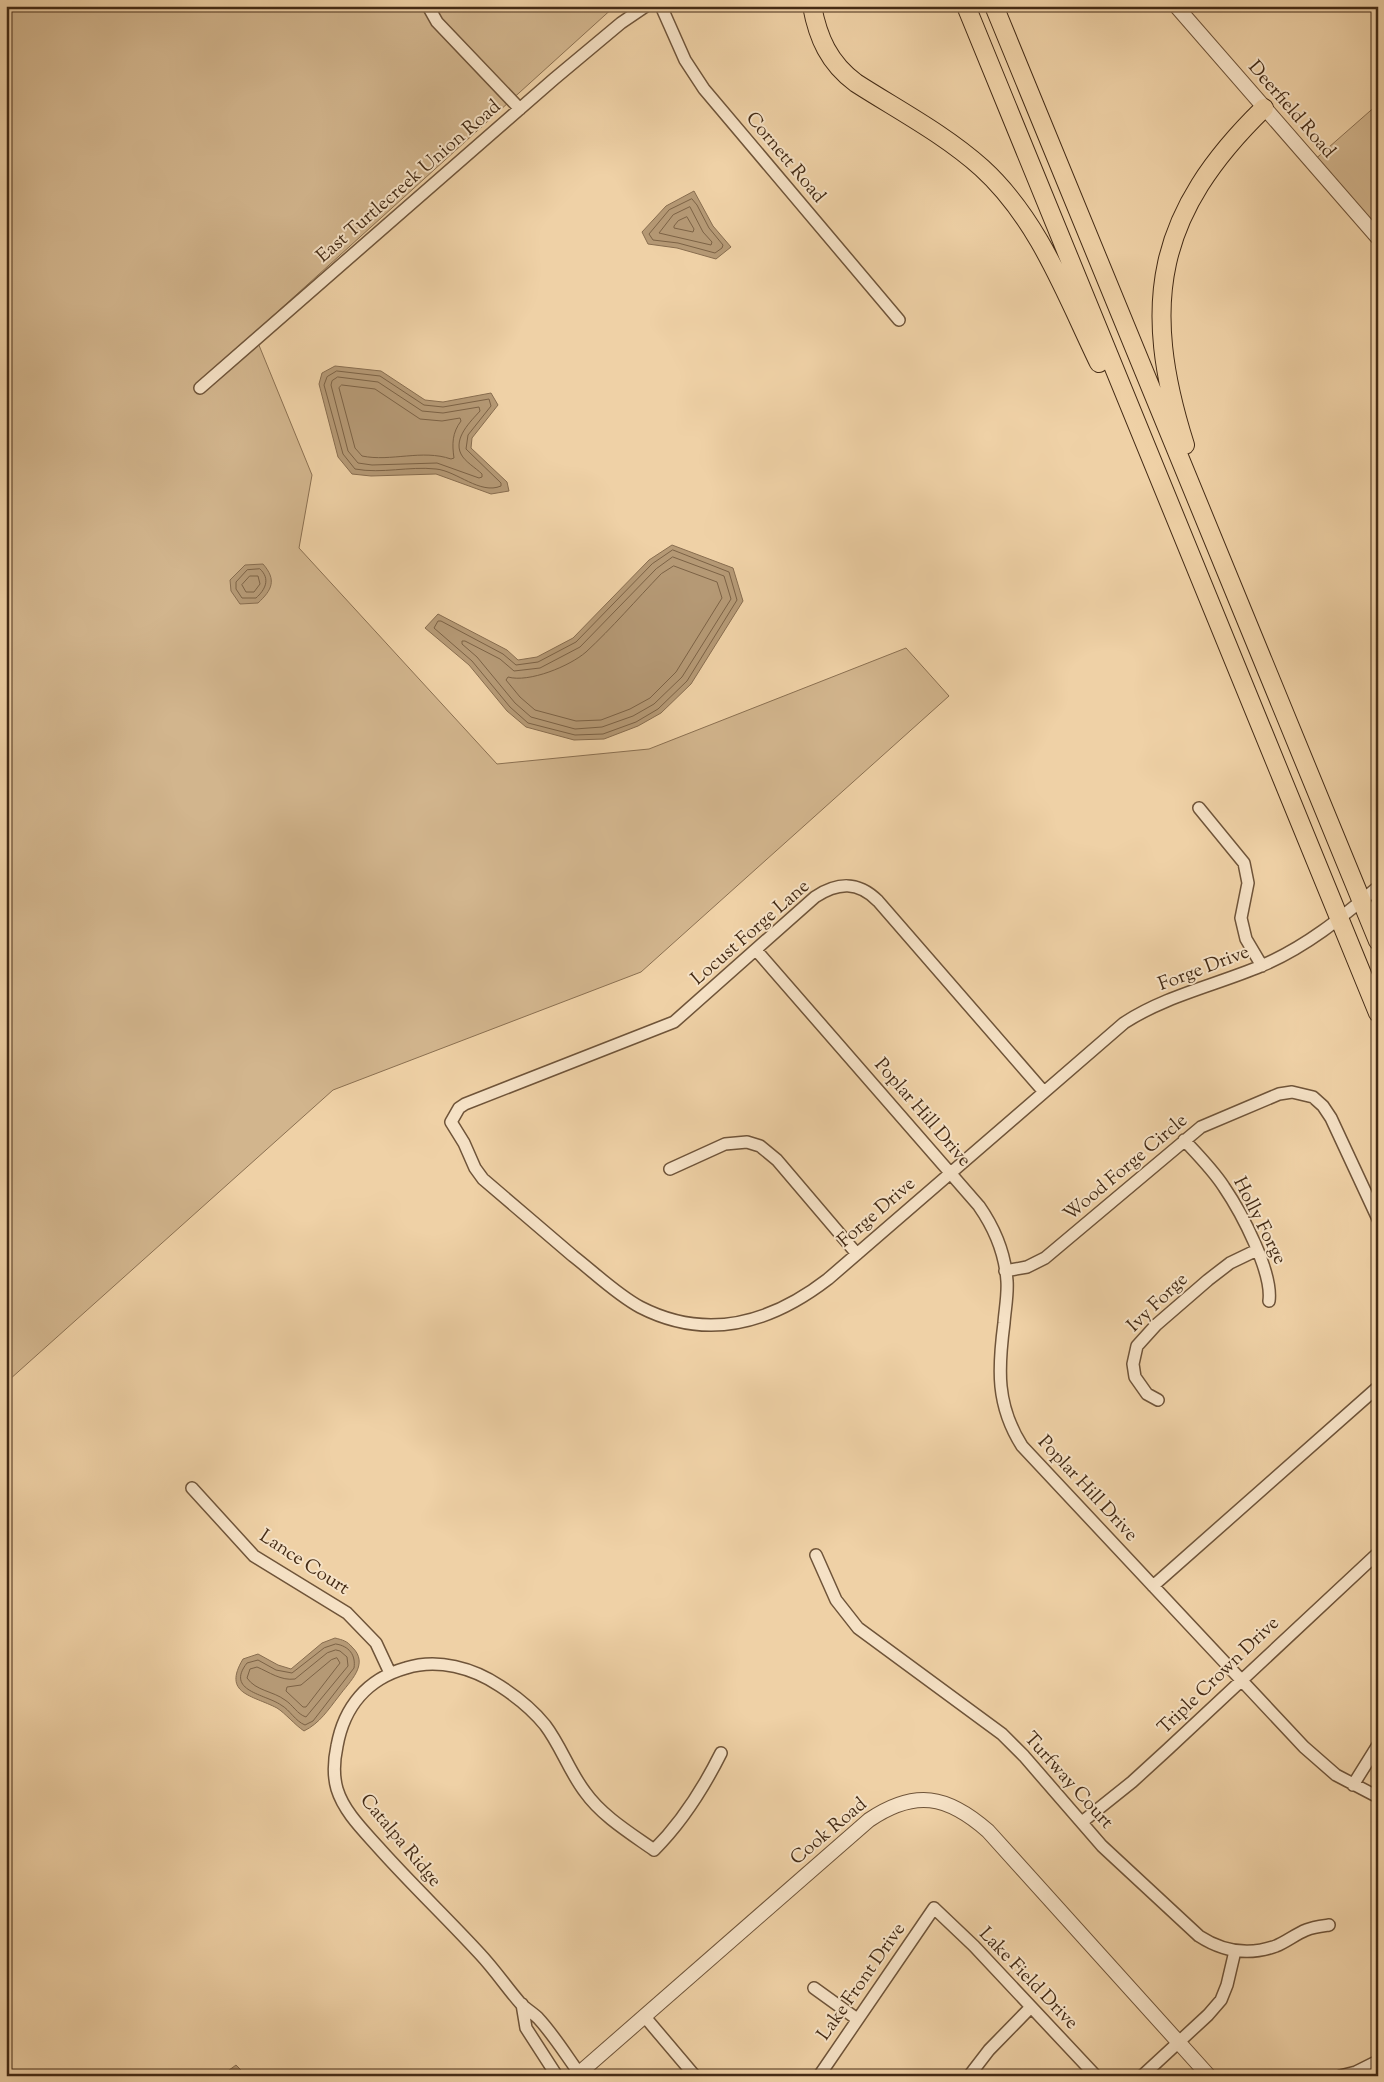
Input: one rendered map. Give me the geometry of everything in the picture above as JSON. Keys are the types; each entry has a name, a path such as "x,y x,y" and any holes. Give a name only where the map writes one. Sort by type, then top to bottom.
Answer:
{"highway":[{"path":"812,6 816,27 824,47 840,69 856,83 961,151 997,184 1031,228 1064,289 1206,596"},
{"path":"966,6 1378,1013"},
{"path":"994,6 1378,941"},
{"path":"1203,516 1167,380 1162,339 1162,290 1170,249 1185,210 1219,158 1240,131 1264,108"}],"street":[{"path":"428,6 437,22 520,109"},
{"name":"East Turtlecreek Union Road","path":"200,388 520,109 621,23 646,6"},
{"name":"Cornett Road","path":"661,6 685,60 704,89 899,320"},
{"name":"Deerfield Road","path":"1176,6 1378,238"},
{"path":"1199,808 1244,863 1248,883 1241,918 1246,939 1262,966"},
{"name":"Locust Forge Lane","path":"451,1122 459,1108 465,1104 674,1022 815,897 827,890 841,886 861,889 878,900 1044,1092"},
{"name":"Forge Drive","path":"451,1122 475,1168 483,1179 622,1296 666,1317 686,1322 707,1325 735,1324 756,1320 806,1296 1044,1092 1136,1016 1187,994 1262,966 1313,939 1378,887"},
{"name":"Poplar Hill Drive","path":"756,950 979,1206 994,1229 999,1242 1005,1271 1006,1303 999,1372 1000,1386 1009,1421 1018,1440 1031,1457 1324,1766 1353,1785 1378,1797"},
{"name":"Wood Forge Circle","path":"1005,1271 1027,1267 1046,1258 1184,1140 1207,1123 1279,1094 1292,1092 1306,1094 1318,1101 1328,1112 1378,1219"},
{"name":"Holly Forge","path":"1184,1140 1224,1186 1235,1204 1269,1280 1269,1301"},
{"path":"670,1169 725,1144 747,1142 760,1146 777,1160 857,1254"},
{"name":"Ivy Forge","path":"1158,1400 1147,1394 1135,1377 1132,1364 1138,1346 1156,1326 1215,1274 1242,1256 1257,1250"},
{"path":"1153,1586 1378,1387"},
{"name":"Lance Court","path":"192,1488 254,1556 348,1613 376,1643 390,1673"},
{"name":"Triple Crown Drive","path":"1082,1822 1132,1782 1378,1553"},
{"name":"Turfway Court","path":"816,1555 836,1600 858,1628 1002,1734 1102,1846 1187,1926 1210,1943 1235,1952 1265,1949 1276,1946 1306,1930 1329,1925"},
{"name":"Catalpa Ridge","path":"577,2075 539,2019 522,2004 480,1954 418,1892 353,1818 337,1790 334,1763 340,1727 349,1709 368,1687 390,1673 413,1666 434,1663 459,1667 482,1675 527,1705 546,1726 586,1795 621,1827 654,1850 671,1833 687,1812 708,1780 721,1753"},
{"path":"1353,1785 1378,1745"},
{"name":"Cook Road","path":"577,2075 869,1820 904,1801 921,1799 937,1801 959,1810 973,1818 988,1831 1122,1977 1209,2076"},
{"name":"Lake Field Drive","path":"934,1908 974,1946 1096,2076"},
{"name":"Lake Front Drive","path":"818,2076 934,1908"},
{"path":"1142,2076 1208,2015 1221,2000 1228,1985 1235,1952"},
{"path":"814,1988 857,2019"},
{"name":"Catalpa Ridge","path":"522,2004 526,2028 557,2076"},
{"path":"969,2076 989,2050 1031,2007"},
{"path":"645,2017 695,2076"},
{"path":"1340,2076 1356,2072 1378,2061"}],"shaded area":[{"path":"6,6 615,6 254,333 312,475 299,548 497,764 649,749 906,648 949,696 641,972 333,1090 9,1380 6,1373"},
{"path":"1378,104 1378,238 1312,162"}],"water":[{"path":"694,191 713,226 731,247 716,259 677,248 648,244 642,232 666,206"},
{"path":"335,366 381,371 425,400 443,402 491,393 498,405 472,438 471,448 507,482 509,491 491,494 436,474 371,476 352,474 338,457 319,384 322,373"},
{"path":"672,545 733,568 743,601 691,684 661,713 638,726 604,739 574,740 526,727 507,711 469,665 425,628 438,614 507,650 518,660 537,657 573,638 649,560"},
{"path":"263,564 271,580 267,594 258,603 240,604 231,591 230,580 245,565"},
{"path":"335,1638 345,1641 352,1647 357,1653 359,1666 353,1678 327,1711 315,1724 304,1731 277,1708 250,1696 238,1686 236,1680 237,1671 243,1659 258,1654 278,1665 291,1669 322,1643"},
{"path":"236,2065 247,2076 221,2076"}]}
